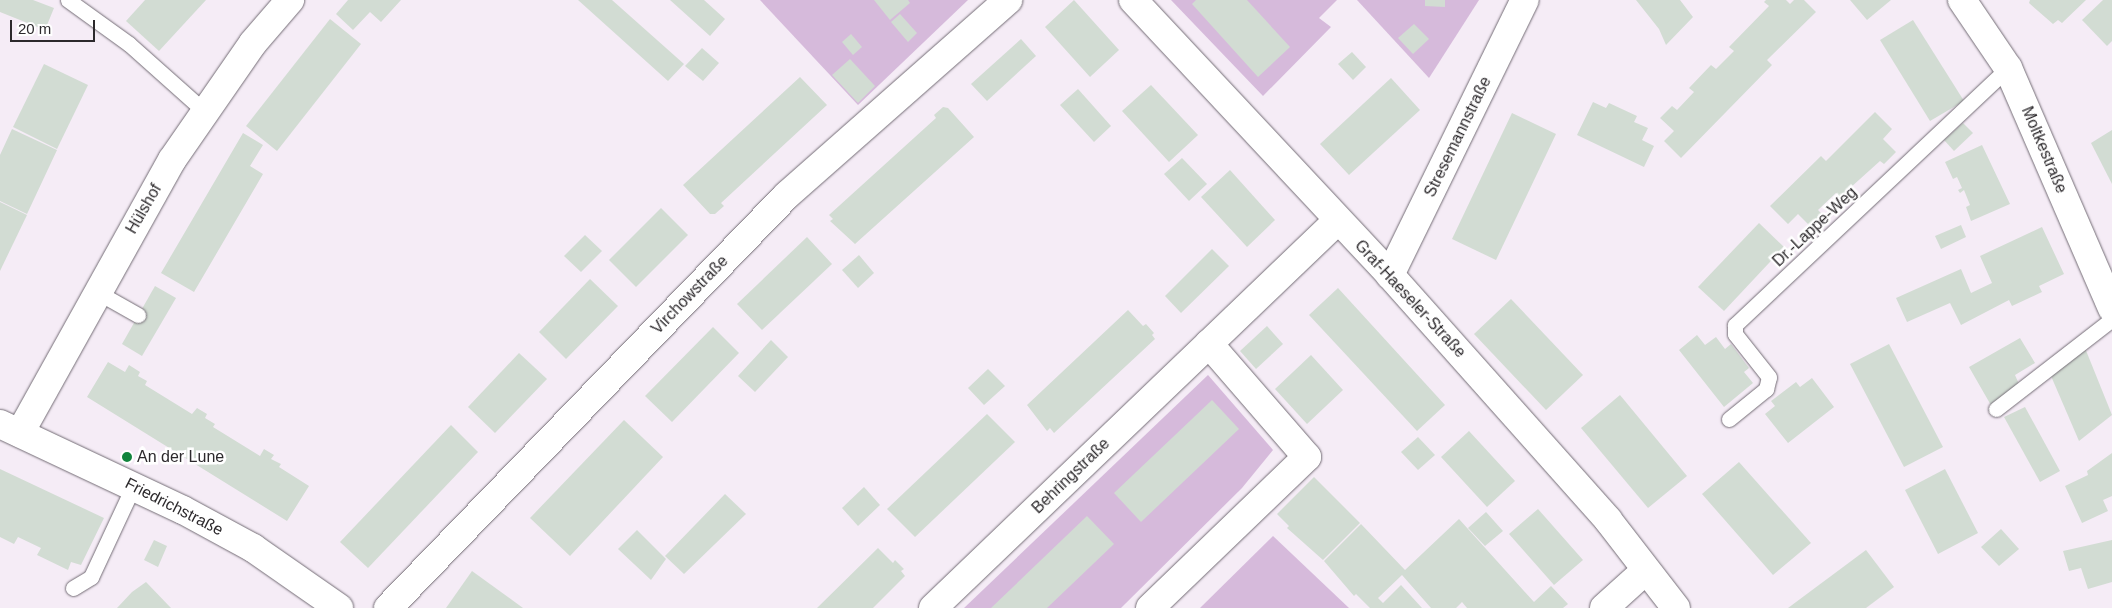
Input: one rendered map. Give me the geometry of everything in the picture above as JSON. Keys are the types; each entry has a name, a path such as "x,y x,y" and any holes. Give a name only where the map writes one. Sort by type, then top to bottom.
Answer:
{"street":[{"name":"Hülshof","path":"10,429 97,292 204,110 253,43 290,0"},
{"name":"Virchowstraße","path":"388,608 787,195 1008,0"},
{"name":"Graf-Haeseler-Straße","path":"1133,0 1336,221 1390,275 1608,520 1645,571 1676,608"},
{"name":"Stresemannstraße","path":"1390,275 1525,0"},
{"name":"Moltkestraße","path":"1962,0 2008,68 2112,308"},
{"name":"Behringstraße","path":"933,608 1336,221"},
{"path":"1150,608 1307,456 1209,344"},
{"name":"Friedrichstraße","path":"10,429 133,486 253,548 339,608"},
{"path":"1604,608 1645,571"}],"lane":[{"path":"68,0 129,44 204,110"},
{"name":"Dr.-Lappe-Weg","path":"1729,419 1766,389 1769,377 1735,334 1736,324 2008,68"},
{"path":"97,292 138,315"},
{"path":"1996,409 2112,319"},
{"path":"73,588 91,577 133,486"}],"shaded area":[{"path":"760,0 968,0 858,105"},
{"path":"1171,0 1337,0 1319,18 1331,27 1263,96"},
{"path":"1357,0 1479,0 1429,78"},
{"path":"1208,375 1273,450 1242,488 1121,608 964,608"},
{"path":"1273,536 1349,608 1200,608"}],"building":[{"path":"0,0 33,0 54,8 45,30 0,12"},
{"path":"145,0 206,0 159,51 126,21"},
{"path":"348,0 401,0 381,22 370,12 353,30 336,14"},
{"path":"578,0 612,0 684,64 668,81"},
{"path":"670,0 704,0 725,19 710,36"},
{"path":"874,0 908,0 910,3 890,20"},
{"path":"1074,0 1119,50 1090,77 1045,27"},
{"path":"1196,0 1247,0 1290,47 1258,77 1192,4"},
{"path":"1425,0 1445,0 1445,7 1425,6"},
{"path":"1636,0 1680,0 1693,17 1666,45 1659,29"},
{"path":"1766,0 1786,0 1790,4 1794,0 1804,0 1816,12 1767,60 1772,65 1681,158 1664,141 1674,131 1660,118 1672,106 1677,110 1694,92 1689,88 1711,65 1716,69 1734,51 1729,47 1769,6 1764,2"},
{"path":"1850,0 1891,0 1867,20"},
{"path":"2030,0 2086,0 2062,23 2058,20 2053,24 2029,3"},
{"path":"2103,0 2112,0 2112,41 2107,46 2082,20"},
{"path":"900,14 917,33 908,42 891,22"},
{"path":"330,19 361,44 277,151 246,126"},
{"path":"1913,20 1964,101 1930,121 1880,40"},
{"path":"1414,24 1429,39 1413,54 1398,38"},
{"path":"851,34 862,47 853,55 842,42"},
{"path":"1021,39 1036,56 987,101 971,84"},
{"path":"702,48 719,63 703,81 685,66"},
{"path":"1352,52 1366,67 1353,80 1338,64"},
{"path":"850,59 875,86 858,103 832,75"},
{"path":"44,64 88,85 57,149 13,127"},
{"path":"800,77 827,105 721,203 724,206 715,214 710,214 683,185"},
{"path":"1391,78 1420,110 1349,175 1320,144"},
{"path":"1151,85 1198,135 1169,162 1122,111"},
{"path":"1078,89 1111,126 1094,142 1060,105"},
{"path":"1593,102 1606,108 1609,103 1637,116 1634,122 1648,128 1642,140 1654,146 1644,167 1577,135"},
{"path":"943,107 948,108 974,137 855,244 830,221 833,219 829,215 936,118 934,115"},
{"path":"1875,112 1892,129 1883,139 1896,152 1884,164 1880,161 1840,197 1836,193 1818,210 1823,215 1811,227 1798,214 1788,224 1770,206 1821,156 1826,161"},
{"path":"1512,113 1556,134 1496,260 1452,239"},
{"path":"1963,123 1973,133 1954,151 1944,140"},
{"path":"12,129 57,150 27,214 0,201 0,155"},
{"path":"2112,130 2112,184 2091,143"},
{"path":"243,133 263,145 250,166 263,174 194,292 161,273"},
{"path":"1982,145 2010,204 1971,221 1966,207 1970,205 1964,190 1960,193 1958,190 1962,188 1957,177 1953,179 1945,162"},
{"path":"1182,158 1207,184 1189,201 1164,174"},
{"path":"1230,170 1275,220 1247,247 1201,197"},
{"path":"0,202 27,215 0,271"},
{"path":"661,208 688,235 636,287 609,260"},
{"path":"1759,223 1784,247 1724,311 1698,287"},
{"path":"1961,225 1966,237 1941,249 1935,236"},
{"path":"2042,227 2064,274 2039,286 2042,292 2012,306 2009,300 1961,325 1950,303 1907,322 1896,298 1961,269 1971,293 1992,283 1980,256"},
{"path":"585,235 602,251 581,272 564,256"},
{"path":"807,237 832,264 762,330 737,304"},
{"path":"1212,249 1229,266 1181,313 1165,296"},
{"path":"859,255 874,273 858,288 842,270"},
{"path":"590,279 618,306 566,359 539,332"},
{"path":"155,286 176,298 142,356 122,344"},
{"path":"1338,288 1445,405 1417,431 1309,315"},
{"path":"1511,299 1583,375 1546,410 1474,334"},
{"path":"1128,310 1143,326 1146,324 1154,333 1152,335 1155,339 1054,433 1050,428 1047,431 1027,405"},
{"path":"1267,326 1283,344 1256,369 1240,351"},
{"path":"713,327 739,353 672,422 645,396"},
{"path":"1697,335 1705,345 1716,337 1725,349 1731,344 1749,368 1744,372 1753,383 1724,407 1679,350"},
{"path":"2020,338 2035,363 2015,375 2019,384 1992,407 1969,367"},
{"path":"771,340 788,357 755,392 738,376"},
{"path":"1889,344 1943,447 1904,467 1850,364"},
{"path":"2085,348 2112,415 2079,441 2051,376"},
{"path":"519,353 547,379 495,433 468,407"},
{"path":"1311,355 1343,390 1307,424 1275,389"},
{"path":"108,362 125,372 129,365 140,372 138,376 147,381 145,385 192,414 197,408 207,414 205,418 215,424 213,427 260,456 264,449 274,455 271,459 281,464 279,467 309,486 287,521 87,397"},
{"path":"988,369 1005,386 984,405 968,388"},
{"path":"1812,378 1834,407 1788,443 1765,414 1775,406 1771,401 1796,382 1800,387"},
{"path":"1620,395 1687,476 1648,508 1581,428"},
{"path":"1212,400 1239,429 1141,522 1114,493"},
{"path":"2025,407 2060,471 2040,482 2004,417"},
{"path":"987,414 1015,442 915,537 887,509"},
{"path":"624,420 663,457 570,556 530,518"},
{"path":"451,425 478,452 368,568 340,542"},
{"path":"1469,431 1515,481 1487,507 1441,457"},
{"path":"1418,437 1435,455 1418,470 1401,452"},
{"path":"2112,453 2112,496 2103,500 2108,511 2082,523 2065,486 2088,475 2087,471"},
{"path":"1739,462 1811,543 1773,575 1702,494"},
{"path":"0,469 104,518 81,565 71,562 68,570 37,555 41,548 18,537 14,544 0,537"},
{"path":"1945,469 1978,533 1938,554 1905,490"},
{"path":"1314,477 1360,523 1323,560 1287,528 1289,526 1277,514"},
{"path":"864,487 880,505 858,526 842,508"},
{"path":"725,494 746,514 684,574 665,556"},
{"path":"1538,509 1583,560 1554,585 1509,534"},
{"path":"1486,512 1503,531 1485,546 1468,528"},
{"path":"1087,516 1114,544 1047,608 991,608"},
{"path":"1459,519 1534,602 1551,586 1568,604 1563,608 1467,608 1462,602 1456,608 1431,608 1402,575 1378,598 1383,603 1401,585 1422,608 1370,608 1356,594 1354,596 1324,561 1361,524 1405,570"},
{"path":"2001,529 2019,549 1999,566 1981,547"},
{"path":"637,530 666,559 651,580 618,549"},
{"path":"154,540 167,546 158,567 144,560"},
{"path":"2112,540 2112,582 2088,589 2081,568 2069,571 2063,551"},
{"path":"878,548 893,563 895,560 904,569 901,571 905,576 873,608 817,608"},
{"path":"1866,550 1894,587 1866,608 1788,608"},
{"path":"472,571 523,608 446,608"},
{"path":"146,582 171,608 117,608 132,592"}],"place":[{"name":"An der Lune","path":"127,457"}]}
